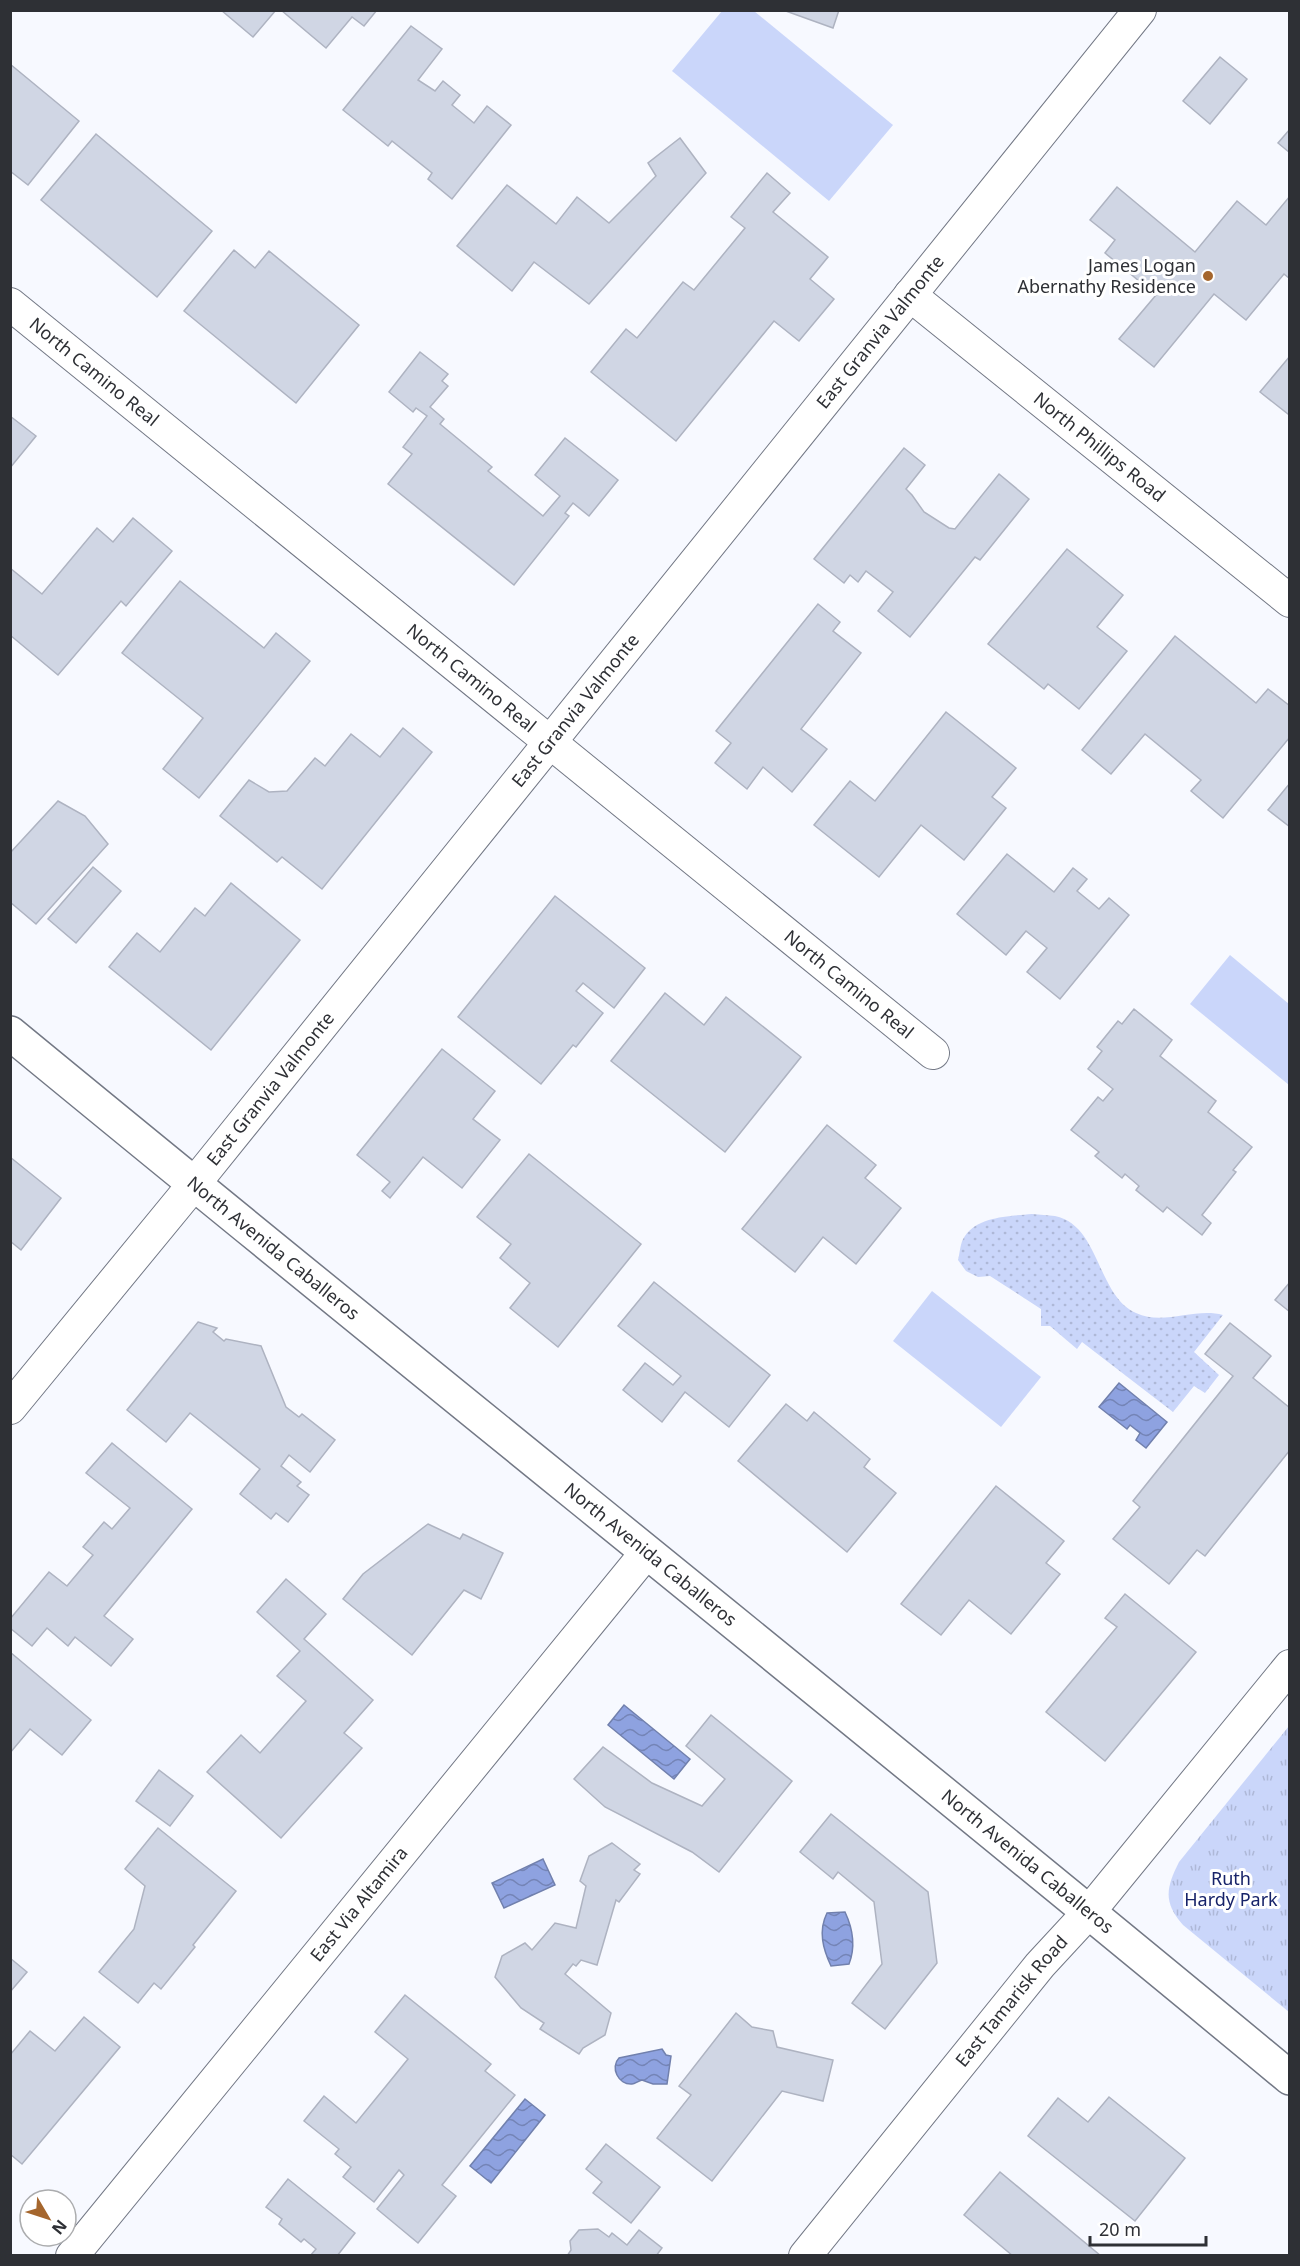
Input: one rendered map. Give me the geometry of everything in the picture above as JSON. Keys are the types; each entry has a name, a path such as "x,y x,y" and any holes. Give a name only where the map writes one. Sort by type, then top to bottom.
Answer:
{"street":[{"name":"East Granvia Valmonte","path":"10,1408 194,1184 1140,10"},
{"name":"North Phillips Road","path":"910,295 1290,601"},
{"name":"North Camino Real","path":"10,304 933,1053"},
{"name":"North Avenida Caballeros","path":"10,1033 1290,2078"},
{"name":"East Via Altamira","path":"72,2256 646,1553"},
{"name":"East Tamarisk Road","path":"805,2256 1040,1965 1089,1912 1290,1666"}],"green space":[{"path":"722,11 754,11 893,125 829,201 672,71"},
{"path":"1230,955 1289,1004 1289,1085 1190,1004"},
{"path":"1032,1214 1055,1216 1070,1222 1090,1246 1113,1292 1123,1304 1136,1313 1157,1318 1202,1313 1223,1315 1194,1352 1219,1375 1205,1393 1194,1386 1173,1412 1082,1342 1077,1349 1050,1326 1041,1326 1041,1309 990,1276 978,1277 966,1271 958,1260 962,1241 971,1229 996,1218"},
{"path":"932,1291 1041,1377 1001,1427 893,1341"},
{"name":"Ruth Hardy Park","path":"1289,1726 1289,2012 1183,1925 1172,1909 1169,1887 1179,1862"}],"water":[{"path":"1119,1383 1167,1422 1146,1448 1136,1440 1140,1433 1130,1425 1127,1429 1099,1407"},
{"path":"624,1705 690,1759 674,1779 608,1725"},
{"path":"543,1859 555,1885 504,1908 492,1883"},
{"path":"845,1912 853,1938 851,1957 849,1964 831,1966 823,1940 824,1920 827,1913"},
{"path":"662,2049 666,2055 671,2056 667,2084 653,2084 642,2080 627,2084 619,2079 615,2066 619,2058"},
{"path":"525,2099 545,2115 491,2183 470,2166"}],"building":[{"path":"221,10 276,10 253,37"},
{"path":"281,10 377,10 364,26 352,17 326,48"},
{"path":"783,10 839,10 833,28"},
{"path":"411,26 442,49 418,80 435,91 443,81 460,95 452,105 474,123 487,106 511,125 452,199 428,179 432,173 392,141 388,146 343,110"},
{"path":"1220,57 1247,79 1210,124 1183,101"},
{"path":"10,64 79,121 28,185 10,171"},
{"path":"1290,129 1290,153 1278,143"},
{"path":"96,134 212,231 157,297 41,200"},
{"path":"680,138 706,173 589,304 534,262 512,291 457,246 507,185 556,224 577,197 609,223 656,176 648,163"},
{"path":"767,173 790,193 773,212 828,257 810,279 834,299 799,341 774,321 676,441 591,372 626,329 637,338 683,282 694,290 745,228 731,217"},
{"name":"James Logan Abernathy Residence","path":"1117,187 1195,252 1237,201 1266,225 1290,196 1290,279 1284,274 1246,320 1214,294 1154,367 1119,339 1156,295 1105,253 1115,240 1090,220"},
{"path":"234,250 255,268 269,251 359,325 296,403 184,311"},
{"path":"420,352 448,374 442,381 448,386 430,407 444,419 440,424 492,467 488,471 543,516 560,496 535,475 565,438 618,480 589,516 573,503 565,513 569,516 514,585 388,484 412,454 403,447 427,416 416,408 413,412 389,392"},
{"path":"1290,356 1290,412 1288,414 1260,392"},
{"path":"10,416 36,436 10,468"},
{"path":"904,448 925,465 906,489 924,512 949,528 955,529 999,474 1029,499 980,560 975,557 910,637 878,611 893,592 866,571 858,582 850,575 844,583 814,559"},
{"path":"133,518 172,551 126,606 121,601 58,675 10,635 10,568 42,594 97,528 113,542"},
{"path":"1067,549 1123,595 1097,627 1127,651 1079,709 1048,684 1044,689 988,644"},
{"path":"180,581 264,648 276,633 310,661 199,798 163,769 203,718 122,653"},
{"path":"818,604 840,622 833,631 861,653 801,729 827,749 792,792 763,767 747,789 715,763 731,743 716,731"},
{"path":"1175,636 1256,703 1268,689 1290,706 1290,737 1223,818 1191,791 1201,780 1145,734 1111,774 1082,750"},
{"path":"946,712 1016,768 992,797 1006,808 964,860 921,825 879,877 814,825 850,781 875,801"},
{"path":"403,728 432,752 322,889 282,857 277,862 220,816 249,780 269,792 287,791 315,758 325,766 351,734 380,757"},
{"path":"1290,783 1290,827 1268,810"},
{"path":"58,801 85,816 108,844 36,924 10,902 10,853"},
{"path":"1007,854 1054,892 1073,868 1087,879 1077,891 1099,909 1109,898 1129,915 1060,999 1027,972 1047,948 1026,931 1006,955 957,914"},
{"path":"93,867 121,891 76,943 48,919"},
{"path":"231,883 300,940 211,1050 109,967 137,933 160,952 195,908 205,916"},
{"path":"555,896 645,968 614,1008 583,983 576,991 603,1013 576,1047 573,1045 541,1084 458,1017"},
{"path":"665,993 704,1025 726,997 801,1057 725,1152 611,1061"},
{"path":"1134,1009 1172,1040 1160,1056 1216,1101 1208,1112 1252,1147 1233,1170 1236,1172 1202,1215 1211,1223 1202,1235 1167,1207 1163,1212 1136,1190 1139,1186 1125,1174 1122,1178 1095,1156 1099,1152 1071,1130 1098,1097 1103,1101 1113,1089 1088,1069 1102,1051 1097,1047 1118,1021 1122,1024"},
{"path":"442,1049 495,1091 473,1119 500,1140 462,1188 423,1157 390,1198 382,1191 390,1182 357,1155"},
{"path":"827,1125 876,1165 865,1178 901,1208 856,1264 823,1237 795,1272 742,1229"},
{"path":"529,1154 641,1244 558,1347 510,1308 530,1283 500,1258 511,1244 477,1217"},
{"path":"10,1157 61,1198 21,1250 10,1241"},
{"path":"654,1282 770,1375 729,1427 685,1392 662,1422 623,1390 645,1363 673,1385 681,1376 618,1326"},
{"path":"1290,1282 1290,1312 1275,1300"},
{"path":"198,1322 217,1328 213,1332 224,1341 226,1339 261,1346 286,1407 299,1417 302,1414 335,1440 310,1472 289,1455 281,1466 301,1482 297,1486 309,1495 288,1522 276,1513 271,1519 240,1494 260,1469 190,1413 166,1442 127,1410"},
{"path":"1230,1323 1271,1356 1253,1378 1290,1408 1290,1450 1205,1556 1197,1550 1169,1584 1113,1539 1140,1507 1133,1501 1233,1376 1205,1354"},
{"path":"786,1404 807,1421 814,1412 870,1459 864,1467 896,1493 847,1552 738,1461"},
{"path":"112,1443 192,1509 104,1616 133,1639 111,1666 75,1637 68,1646 47,1628 32,1646 10,1628 10,1619 49,1572 67,1586 93,1555 83,1547 104,1522 112,1529 130,1508 86,1473"},
{"path":"996,1486 1064,1541 1046,1563 1060,1574 1011,1634 969,1600 941,1635 901,1604"},
{"path":"428,1524 460,1539 463,1534 503,1553 481,1599 464,1590 412,1655 343,1599 363,1574"},
{"path":"286,1579 326,1614 304,1639 373,1700 344,1733 362,1748 281,1838 207,1772 241,1735 260,1753 306,1701 277,1676 300,1651 257,1612"},
{"path":"1125,1594 1196,1652 1105,1761 1046,1712 1117,1627 1105,1618"},
{"path":"10,1652 91,1720 62,1755 30,1729 10,1753"},
{"path":"711,1715 792,1781 719,1872 692,1852 605,1807 574,1779 603,1747 652,1783 702,1806 725,1779 686,1746"},
{"path":"159,1770 193,1796 170,1826 136,1801"},
{"path":"831,1814 928,1892 937,1963 885,2029 852,2003 882,1964 874,1902 838,1872 833,1879 800,1852"},
{"path":"158,1828 236,1891 161,1989 154,1983 138,2003 99,1972 134,1929 145,1886 125,1869"},
{"path":"612,1843 640,1864 634,1870 640,1874 619,1902 616,1900 597,1965 581,1960 576,1966 573,1964 565,1974 611,2013 605,2035 583,2048 579,2054 540,2029 544,2023 521,2008 495,1977 502,1956 525,1943 532,1950 555,1923 576,1928 586,1886 580,1881 589,1856"},
{"path":"10,1958 27,1972 10,1992"},
{"path":"405,1995 491,2064 485,2071 515,2095 442,2185 456,2196 418,2243 377,2209 404,2175 399,2170 374,2202 343,2177 351,2167 335,2154 339,2149 304,2121 324,2096 356,2123 408,2059 375,2032"},
{"path":"736,2013 752,2027 773,2031 777,2047 833,2060 823,2101 782,2091 712,2181 657,2138 691,2095 679,2086"},
{"path":"84,2017 120,2047 22,2164 10,2154 10,2055 30,2031 55,2051"},
{"path":"1109,2097 1185,2158 1135,2221 1028,2136 1058,2098 1088,2122"},
{"path":"606,2144 660,2187 631,2223 593,2193 602,2182 586,2169"},
{"path":"1000,2172 1101,2256 1013,2256 964,2215"},
{"path":"288,2179 355,2233 337,2256 310,2256 316,2249 304,2239 301,2242 279,2224 282,2219 266,2207"},
{"path":"598,2229 609,2237 612,2233 627,2245 639,2230 662,2248 656,2256 567,2256 571,2250 570,2241 579,2230"}],"place":[{"name":"James Logan Abernathy Residence","path":"1208,276"}]}
